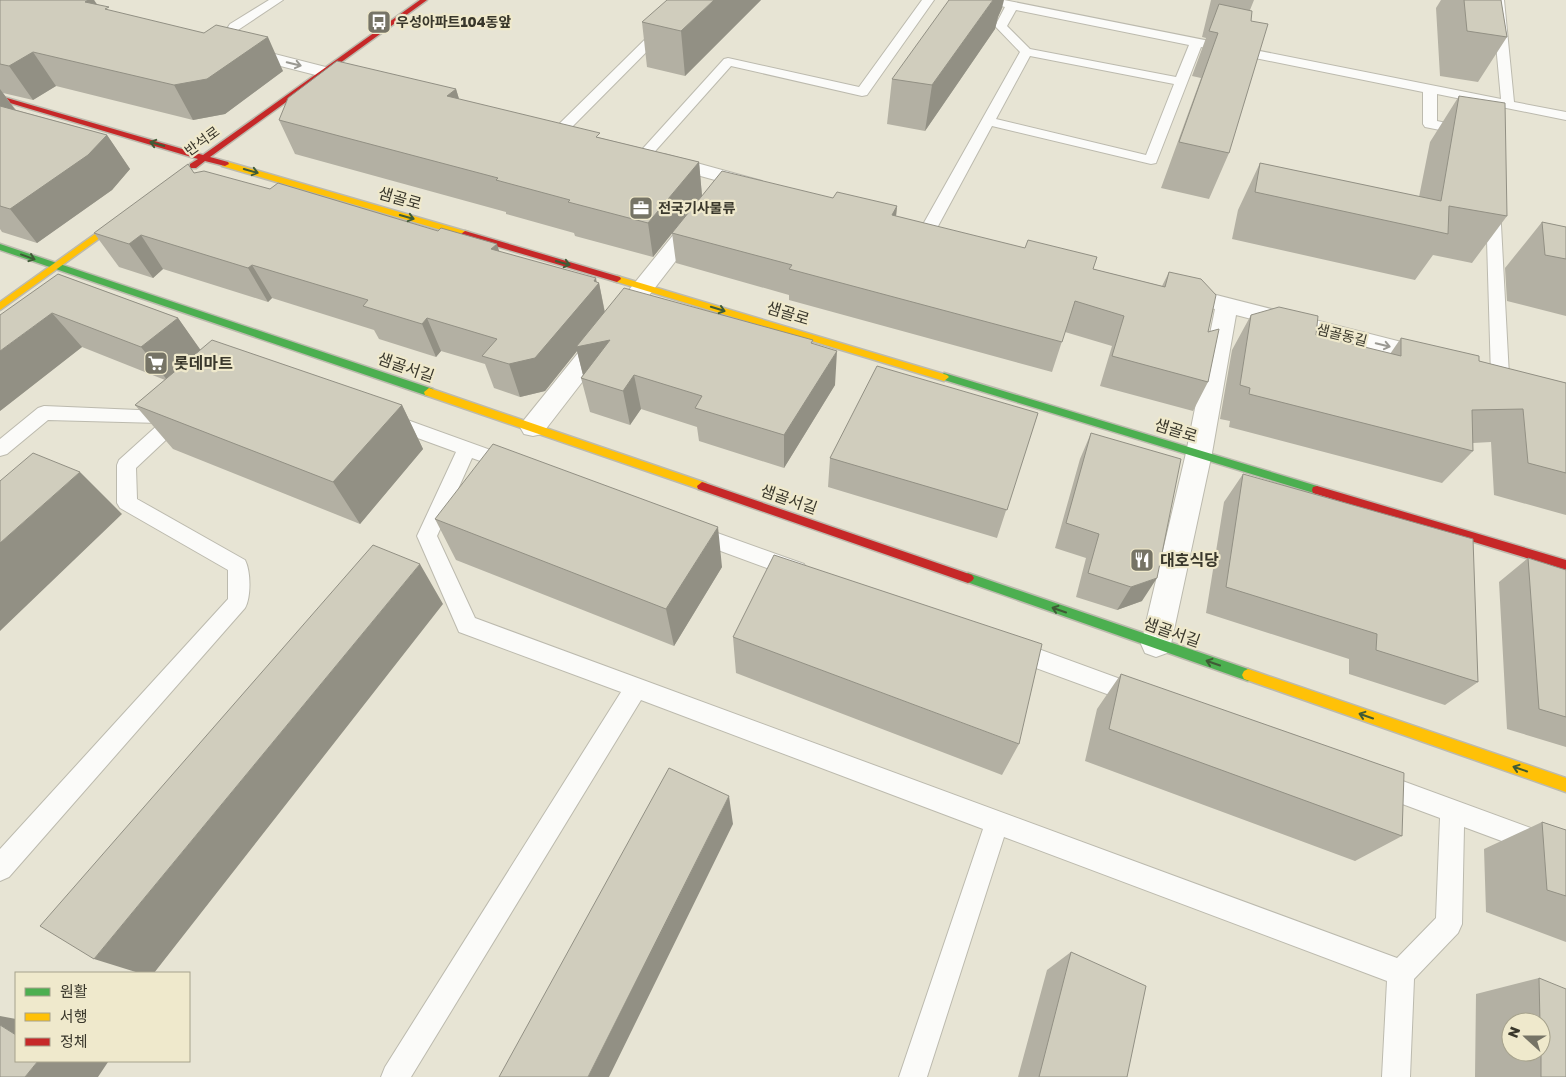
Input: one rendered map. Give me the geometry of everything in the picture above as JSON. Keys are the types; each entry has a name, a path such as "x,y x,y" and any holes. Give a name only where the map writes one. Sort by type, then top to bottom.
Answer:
{"street":[{"name":"반석로","path":"181,175 424,0"},
{"path":"227,47 370,84"},
{"name":"샘골로","path":"0,98 644,287 1566,565"},
{"path":"634,152 719,191 777,190"},
{"path":"533,427 719,191"},
{"path":"0,307 134,209"},
{"name":"샘골서길","path":"0,247 533,427 1566,785"},
{"name":"샘골동길","path":"1160,288 1444,361"},
{"path":"1156,644 1199,453 1228,305"}],"lane":[{"path":"234,27 277,0"},
{"path":"558,133 692,0"},
{"path":"634,152 728,62 862,92 928,0"},
{"path":"989,0 1196,44 1566,116"},
{"path":"1046,13 1053,0"},
{"path":"1498,0 1508,105"},
{"path":"1012,5 1001,26 1026,52 1181,82"},
{"path":"988,121 1151,160 1196,44"},
{"path":"929,228 1026,52"},
{"path":"1430,89 1430,124 1482,134"},
{"path":"1492,186 1500,376"},
{"path":"0,449 44,413 186,410 126,465 127,503 238,566 238,602 0,868"},
{"path":"366,412 533,473"},
{"path":"467,449 427,536 467,625 1401,973"},
{"path":"674,525 814,577"},
{"path":"992,642 1152,701"},
{"path":"395,1077 636,688"},
{"path":"1358,777 1566,853"},
{"path":"1396,1077 1401,973 1449,924 1452,811"},
{"path":"913,1077 997,822"}],"building":[{"path":"0,0 88,0 85,2 109,7 105,9 204,33 216,25 268,37 207,79 174,85 33,52 9,66 0,64"},
{"path":"667,0 714,0 681,31 642,22"},
{"path":"949,0 993,0 932,85 892,79"},
{"path":"1464,0 1501,0 1507,37 1467,31"},
{"path":"1219,4 1252,11 1251,21 1268,24 1229,153 1179,142 1218,33 1209,31"},
{"path":"337,61 456,89 447,96 600,133 596,137 699,162 648,223 568,202 570,200 496,180 498,178 279,120 288,98"},
{"path":"1459,96 1505,103 1507,216 1449,206 1448,234 1255,192 1260,163 1441,201"},
{"path":"0,106 107,135 88,155 10,209 0,206"},
{"path":"188,164 194,173 204,171 270,189 278,183 438,231 441,228 497,244 491,249 596,278 594,281 599,283 535,358 509,364 482,356 497,339 427,318 422,324 363,306 368,300 252,265 248,268 141,235 129,244 94,233"},
{"path":"722,171 833,198 837,192 897,206 892,215 1025,248 1028,240 1097,257 1093,269 1165,287 1169,272 1201,279 1216,295 1208,332 1219,329 1208,382 1112,356 1124,316 1075,301 1062,342 789,269 792,265 672,233"},
{"path":"1542,222 1566,227 1566,259 1545,255"},
{"path":"58,274 178,318 141,347 52,313 0,351 0,315"},
{"path":"624,288 813,340 811,343 837,351 784,435 695,408 702,396 634,375 623,391 581,378 610,340 576,347"},
{"path":"1279,307 1318,316 1316,335 1401,356 1401,338 1479,356 1479,361 1566,383 1566,473 1528,463 1523,409 1472,410 1473,451 1249,394 1250,388 1240,385 1251,315"},
{"path":"212,340 402,405 333,482 135,405"},
{"path":"877,366 1038,413 1007,510 830,458"},
{"path":"1091,433 1181,459 1157,578 1131,587 1088,573 1099,534 1066,523"},
{"path":"493,444 718,527 666,609 435,519"},
{"path":"33,453 80,472 0,543 0,481"},
{"path":"1243,474 1473,539 1478,682 1376,650 1377,634 1226,587"},
{"path":"373,545 420,564 94,959 40,926"},
{"path":"774,555 1042,644 1019,744 733,637"},
{"path":"1528,558 1566,570 1566,717 1539,709"},
{"path":"1121,674 1404,773 1402,836 1109,729"},
{"path":"669,768 729,796 588,1077 499,1077"},
{"path":"1542,822 1566,830 1566,896 1547,890"},
{"path":"1071,952 1146,986 1127,1077 1039,1077"},
{"path":"1539,978 1566,989 1566,1077 1541,1077 1541,1062 1551,1062 1551,1012 1540,1012"},
{"path":"0,1025 15,1034 15,1062 37,1062 25,1077 0,1077"}],"traffic: fast":[{"path":"0,247 429,392"},
{"path":"944,377 1317,490"},
{"path":"968,578 1248,675"}],"traffic: slow":[{"path":"225,164 465,234"},
{"path":"0,307 126,215"},
{"path":"617,279 944,377"},
{"path":"429,392 702,486"},
{"path":"1248,675 1566,785"}],"traffic: jam":[{"path":"193,166 424,0"},
{"path":"0,98 225,164"},
{"path":"465,234 617,279"},
{"path":"702,486 968,578"},
{"path":"1317,490 1566,565"}],"place":[{"name":"우성아파트104동앞","path":"379,22"},
{"name":"전국기사물류","path":"641,208"},
{"name":"롯데마트","path":"156,363"},
{"name":"대호식당","path":"1142,560"}]}
